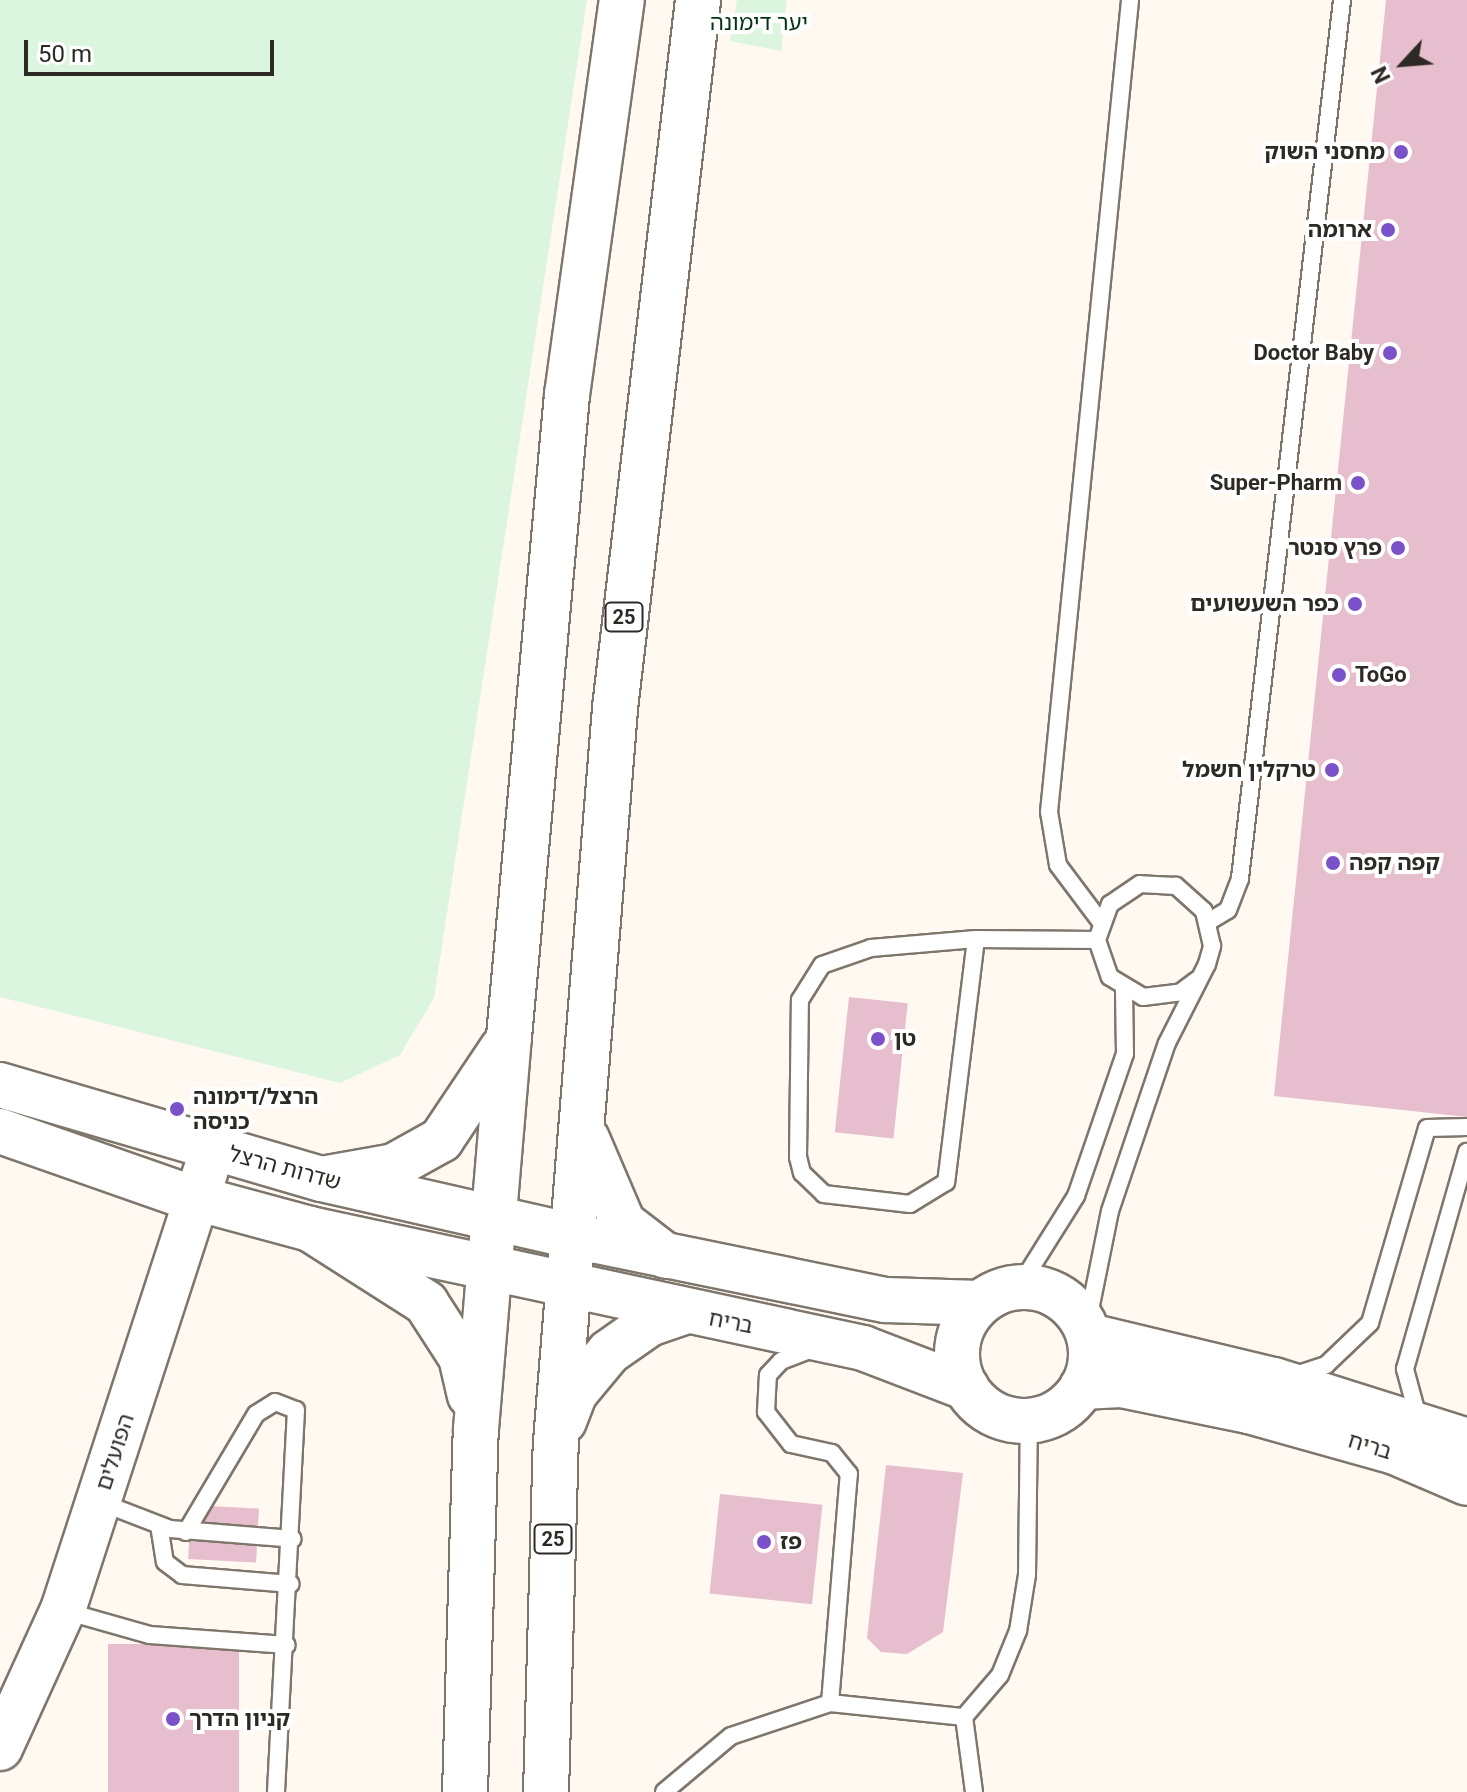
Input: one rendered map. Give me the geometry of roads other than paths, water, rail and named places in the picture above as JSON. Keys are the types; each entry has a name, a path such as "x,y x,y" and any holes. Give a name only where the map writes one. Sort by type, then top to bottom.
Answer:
{"main road":[{"path":"465,1792 476,1429 493,1217 567,395 622,0"},
{"name":"25","path":"546,1792 556,1442 619,661 698,0"},
{"path":"322,1179 394,1166 441,1140 472,1104 509,1037"},
{"name":"שדרות הרצל","path":"0,1085 322,1179 573,1236"},
{"path":"582,1122 623,1223 666,1256"},
{"path":"0,1131 198,1199 310,1229 490,1270"},
{"name":"הפועלים","path":"0,1748 63,1610 212,1149"},
{"path":"310,1229 403,1285 439,1317 461,1357 476,1429"},
{"path":"573,1236 886,1300 999,1295 1059,1297 1088,1333 1082,1387 1063,1408 1029,1421 990,1411 967,1388 958,1349 999,1295"},
{"name":"בריח","path":"490,1270 836,1343 967,1388"},
{"path":"556,1442 575,1393 609,1352 649,1324 684,1312"},
{"name":"בריח","path":"1088,1333 1274,1380 1421,1422 1467,1441"},
{"name":"בריח","path":"1082,1387 1121,1385 1249,1411 1395,1452 1467,1483"}],"lane":[{"path":"1100,921 1058,865 1049,812 1130,0"},
{"path":"1208,922 1228,910 1240,878 1342,0"},
{"path":"1088,1333 1110,1211 1212,946 1208,922 1192,896 1158,882 1123,892 1100,921 1097,940 1105,968 1124,990 1162,998 1197,980"},
{"path":"976,939 946,1182 910,1204 824,1194 802,1173 798,1157 800,1000 809,980 822,965 871,948 976,939 1097,940"},
{"path":"999,1295 1076,1196 1125,1054 1124,990"},
{"path":"1274,1380 1326,1365 1370,1323 1427,1128 1467,1127"},
{"path":"1421,1422 1405,1369 1467,1152"},
{"path":"830,1703 849,1474 832,1453 791,1444 766,1412 768,1375 795,1354 836,1343"},
{"path":"186,1532 256,1414 275,1402 296,1410 299,1424 291,1584 276,1792"},
{"path":"974,1792 964,1717 1000,1675 1018,1631 1027,1575 1029,1421"},
{"path":"99,1502 186,1532 293,1539"},
{"path":"159,1525 165,1562 182,1575 291,1584"},
{"path":"63,1610 150,1635 287,1645"},
{"path":"664,1792 731,1736 830,1703 964,1717"}],"place":[{"name":"מחסני השוק","path":"1401,152"},
{"name":"ארומה","path":"1388,230"},
{"name":"Doctor Baby","path":"1390,353"},
{"name":"Super-Pharm","path":"1358,483"},
{"name":"פרץ סנטר","path":"1398,548"},
{"name":"כפר השעשועים","path":"1355,604"},
{"name":"ToGo","path":"1339,675"},
{"name":"טרקלין חשמל","path":"1332,770"},
{"name":"קפה קפה","path":"1333,863"},
{"name":"טן","path":"878,1039"},
{"name":"הרצל/דימונה כניסה","path":"177,1109"},
{"name":"פז","path":"764,1542"},
{"name":"קניון הדרך","path":"173,1719"}],"park label":[{"name":"יער דימונה","path":"759,23"}]}
